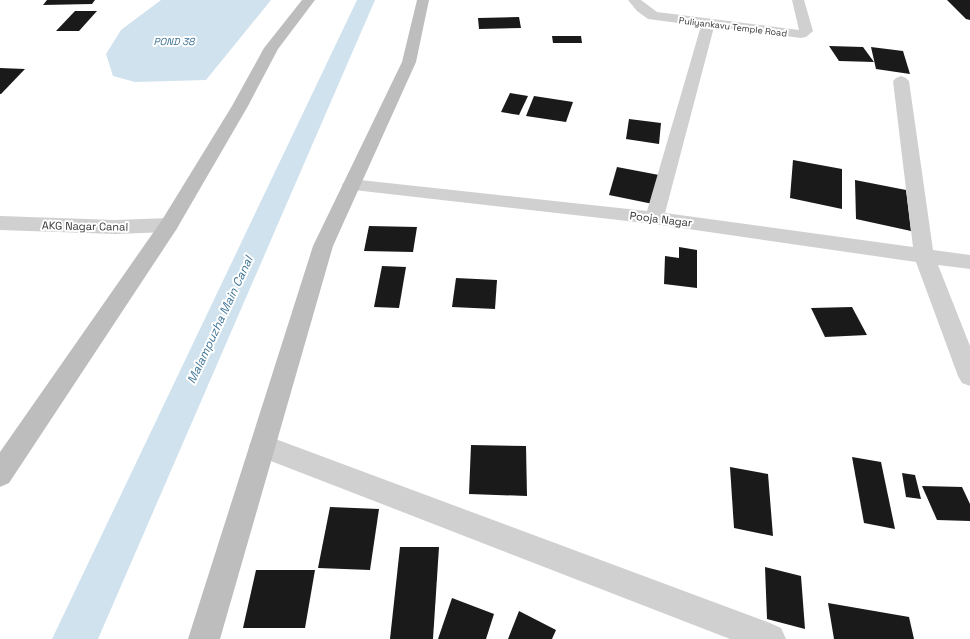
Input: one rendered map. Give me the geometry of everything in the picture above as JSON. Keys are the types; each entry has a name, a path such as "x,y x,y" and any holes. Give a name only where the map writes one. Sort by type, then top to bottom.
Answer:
{"street":[{"path":"0,474 169,225 240,106 271,48 309,0"},
{"path":"204,639 323,246 409,62 423,0"},
{"name":"Puliyankavu Temple Road","path":"634,0 653,16 709,22 788,34 801,34 806,31 798,0"},
{"path":"654,218 709,22"},
{"path":"901,81 924,256 970,376"},
{"name":"Pooja Nagar","path":"351,185 654,218 970,262"},
{"name":"AKG Nagar Canal","path":"0,223 115,227 169,225"},
{"path":"262,446 770,639"}],"water":[{"name":"POND 38","path":"161,0 271,0 206,80 135,82 113,76 106,54 121,30"}],"building":[{"path":"47,0 95,0 92,4 43,5"},
{"path":"947,0 970,0 970,20 966,19"},
{"path":"75,11 97,11 79,31 56,31"},
{"path":"519,17 521,28 479,29 478,18"},
{"path":"552,36 581,36 582,43 553,43"},
{"path":"829,46 863,47 874,62 839,61"},
{"path":"871,47 903,51 910,74 876,69"},
{"path":"0,68 25,69 1,94 0,94"},
{"path":"510,93 528,96 519,115 501,112"},
{"path":"534,96 573,102 566,122 526,116"},
{"path":"629,119 661,123 659,144 626,139"},
{"path":"793,160 842,169 842,209 790,198"},
{"path":"617,167 659,175 653,204 609,195"},
{"path":"855,180 906,190 911,231 856,219"},
{"path":"369,226 417,227 413,252 364,251"},
{"path":"679,247 697,250 697,288 664,284 665,256 679,258"},
{"path":"382,266 406,267 399,308 374,307"},
{"path":"456,278 497,280 495,309 452,307"},
{"path":"852,307 867,335 825,337 811,308"},
{"path":"471,445 526,446 527,496 469,494"},
{"path":"852,457 881,462 895,529 864,523"},
{"path":"730,467 768,474 773,536 734,528"},
{"path":"902,473 915,475 921,499 906,497"},
{"path":"922,486 962,487 970,504 970,521 937,520"},
{"path":"330,507 379,509 370,570 318,568"},
{"path":"400,547 439,547 433,639 390,639"},
{"path":"765,567 801,576 805,629 767,619"},
{"path":"256,570 315,570 305,628 243,628"},
{"path":"452,598 494,614 486,639 438,639"},
{"path":"828,603 909,617 914,639 834,639"},
{"path":"519,611 556,630 552,639 508,639"}],"waterway":[{"name":"Malampuzha Main Canal","path":"75,639 366,0"}]}
